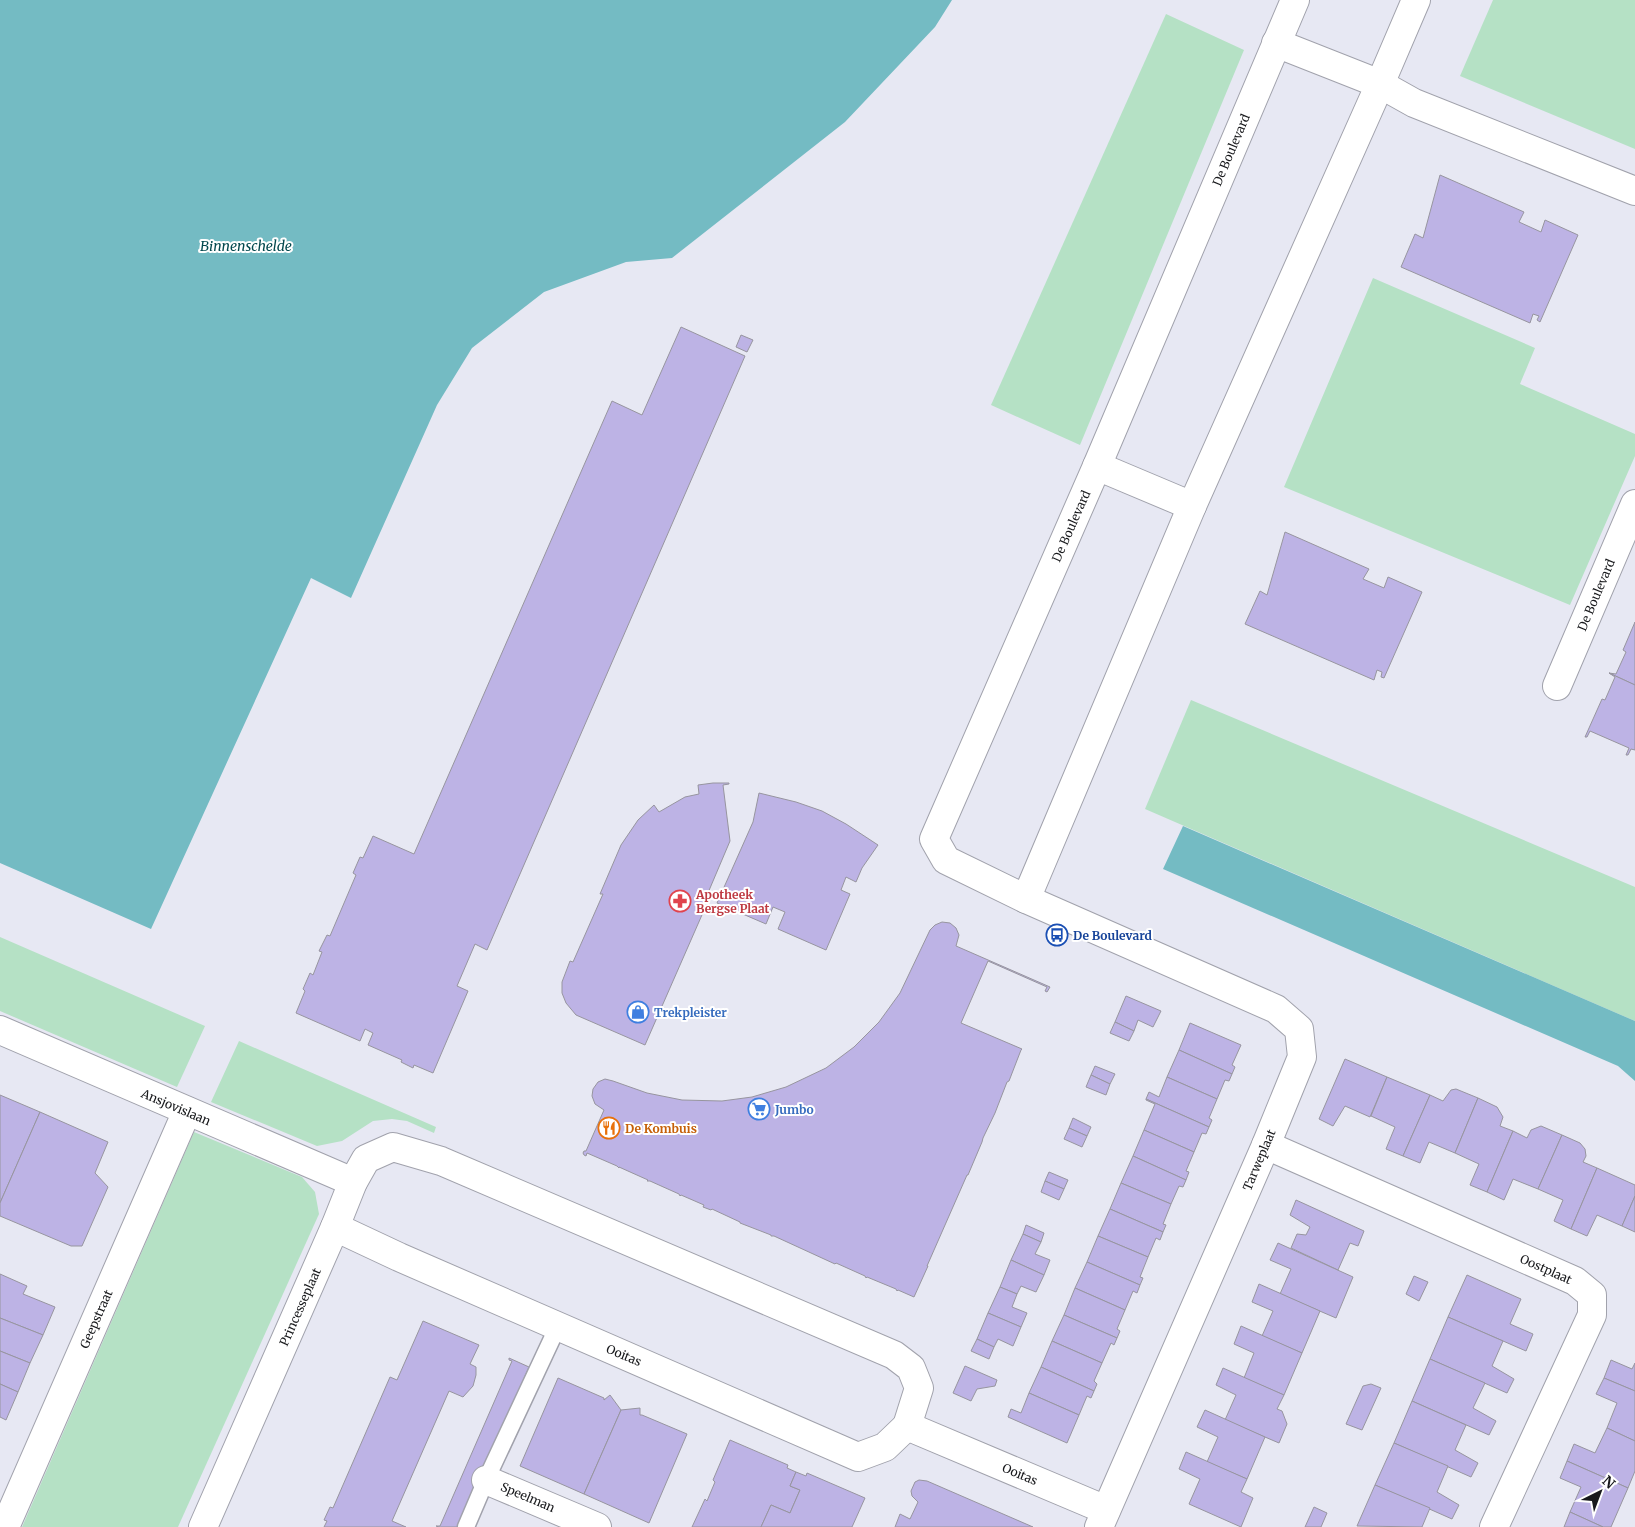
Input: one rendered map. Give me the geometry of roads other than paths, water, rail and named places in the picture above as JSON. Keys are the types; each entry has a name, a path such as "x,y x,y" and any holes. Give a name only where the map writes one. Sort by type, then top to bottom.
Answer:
{"street":[{"name":"De Boulevard","path":"1066,916 946,860 934,840 1097,466 1295,0"},
{"path":"1026,898 1192,506 1416,0"},
{"path":"1276,43 1380,84 1414,103 1635,192"},
{"path":"1097,466 1192,506"},
{"name":"De Boulevard","path":"1557,686 1635,504"},
{"name":"Tarweplaat","path":"1066,916 1276,1009 1299,1029 1302,1057 1266,1145 1102,1519"},
{"name":"Ansjovislaan","path":"0,1030 353,1182"},
{"name":"Geepstraat","path":"4,1527 187,1111"},
{"name":"Oostplaat","path":"1266,1145 1576,1281 1592,1295 1592,1316 1494,1527"},
{"name":"Princesseplaat","path":"203,1527 353,1182 366,1159 393,1147 441,1161"},
{"name":"Ooitas","path":"335,1227 858,1457 885,1447 907,1426 919,1388 911,1368 894,1355 441,1161"},
{"name":"Ooitas","path":"907,1426 1102,1519"},
{"name":"Speelman","path":"486,1480 597,1527"}],"lane":[{"path":"466,1527 558,1326"}],"water":[{"name":"Binnenschelde","path":"0,0 952,0 935,27 845,122 672,258 626,262 544,292 472,348 437,405 351,598 311,578 151,929 0,863"},
{"path":"1183,826 1635,1021 1635,1081 1618,1066 1163,869"}],"place":[{"name":"Apotheek Bergse Plaat","path":"680,901"},
{"name":"De Boulevard","path":"1057,935"},
{"name":"Trekpleister","path":"638,1012"},
{"name":"Jumbo","path":"759,1109"},
{"name":"De Kombuis","path":"609,1128"}]}
